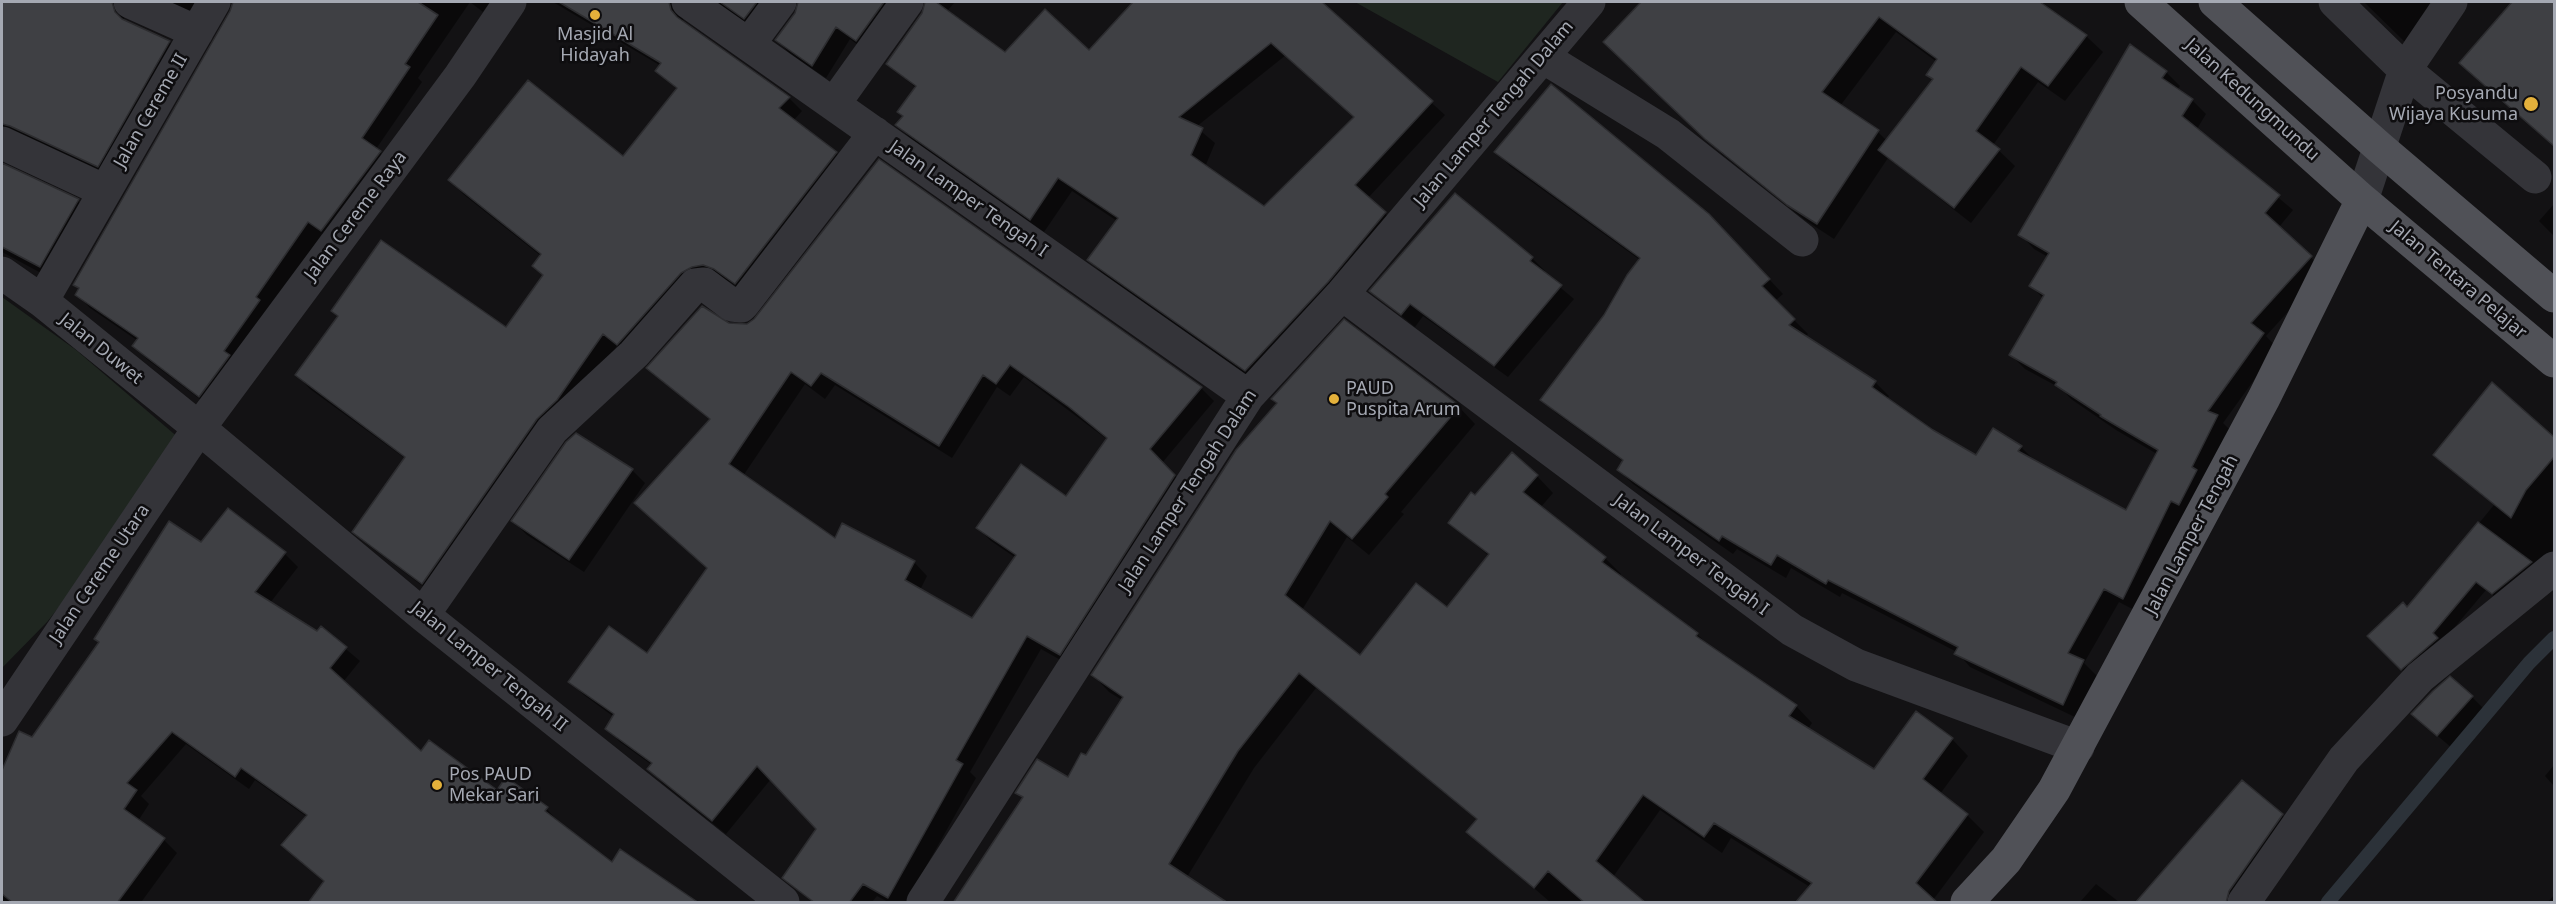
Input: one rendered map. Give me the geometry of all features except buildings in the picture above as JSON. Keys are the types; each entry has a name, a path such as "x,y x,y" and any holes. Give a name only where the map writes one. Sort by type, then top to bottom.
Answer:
{"main road":[{"name":"Jalan Kedungmundu","path":"2141,2 2362,200"},
{"path":"2215,2 2379,147 2554,296"},
{"name":"Jalan Tentara Pelajar","path":"2362,200 2554,361"},
{"name":"Jalan Lamper Tengah","path":"1967,903 2006,860 2031,826 2078,747 2264,398 2362,200"}],"street":[{"name":"Jalan Cereme II","path":"130,2 197,32"},
{"name":"Jalan Cereme II","path":"42,301 214,2"},
{"name":"Jalan Cereme Raya","path":"199,428 460,76 510,2"},
{"name":"Jalan Lamper Tengah I","path":"688,2 1248,396"},
{"path":"749,44 780,2"},
{"path":"834,104 908,2"},
{"name":"Jalan Lamper Tengah Dalam","path":"923,903 1248,396 1342,294 1589,2"},
{"path":"2335,2 2405,70 2535,177"},
{"name":"Jalan Lamper Tengah","path":"2362,200 2405,70 2451,2"},
{"path":"1543,57 1668,134 1802,240"},
{"path":"423,615 552,430 634,354 695,285 705,284 732,305 741,306 875,133"},
{"path":"2,143 105,191"},
{"name":"Jalan Duwet","path":"2,273 42,301 199,428"},
{"name":"Jalan Lamper Tengah I","path":"1342,294 1792,630 1856,665 2078,747"},
{"name":"Jalan Lamper Tengah II","path":"199,428 423,615 783,903"},
{"name":"Jalan Cereme Utara","path":"2,720 199,428"},
{"path":"2244,903 2344,759 2420,677 2554,568"}],"shaded area":[{"path":"1355,2 1563,2 1498,82"},
{"path":"2,297 76,350 180,439 149,494 47,622 2,668"}],"waterway":[{"path":"2328,902 2529,663 2554,638"}],"place":[{"name":"Masjid Al Hidayah","path":"595,15"},
{"name":"Posyandu Wijaya Kusuma","path":"2531,104"},
{"name":"PAUD Puspita Arum","path":"1334,399"},
{"name":"Pos PAUD Mekar Sari","path":"437,785"}]}
